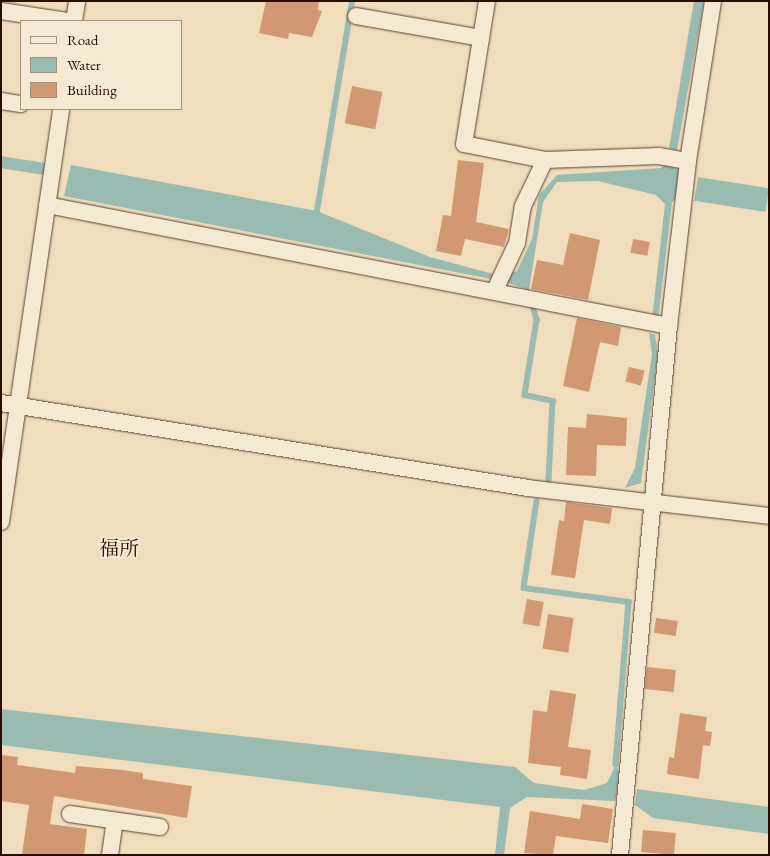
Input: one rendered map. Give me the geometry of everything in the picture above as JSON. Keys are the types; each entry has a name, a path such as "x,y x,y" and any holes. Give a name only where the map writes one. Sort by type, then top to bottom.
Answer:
{"street":[{"path":"74,20 77,1"},
{"path":"487,1 464,144 545,160 659,156 688,161"},
{"path":"620,855 669,326 688,161 713,1"},
{"path":"1,12 61,20"},
{"path":"356,16 481,38"},
{"path":"1,101 20,104"},
{"path":"1,522 59,110"},
{"path":"495,290 517,243 523,206 545,160"},
{"path":"47,205 495,290 669,326"},
{"path":"1,403 528,488 652,500 769,516"},
{"path":"70,814 160,827"},
{"path":"110,855 115,821"}],"water":[{"path":"694,1 704,1 677,150 669,148"},
{"path":"1,156 45,163 44,175 1,168"},
{"path":"666,164 675,167 681,175 678,197 672,202 658,320 652,319 665,204 656,195 598,181 557,182 543,202 529,290 503,281 505,276 517,271 532,239 539,195 557,175 661,168"},
{"path":"71,165 317,211 430,257 493,274 491,279 64,196"},
{"path":"698,177 769,188 765,212 694,201"},
{"path":"649,333 655,335 658,354 641,483 625,488 635,468 652,354"},
{"path":"1,709 515,767 534,783 584,790 607,783 616,764 620,776 615,801 527,797 510,808 504,855 495,855 500,807 1,745"},
{"path":"637,789 769,807 769,834 653,818 635,805"}],"building":[{"path":"266,1 319,1 318,10 322,11 312,37 289,33 288,39 259,33"},
{"path":"352,86 382,92 375,129 345,123"},
{"path":"458,160 484,163 476,222 509,229 504,247 465,239 461,256 436,251 443,215 451,216"},
{"path":"570,233 600,240 588,300 531,289 537,260 563,265"},
{"path":"633,239 650,242 647,256 631,253"},
{"path":"577,318 621,327 618,346 600,342 589,392 563,386"},
{"path":"629,367 645,371 641,385 625,382"},
{"path":"587,414 627,418 626,446 597,445 596,476 566,475 568,427 586,428"},
{"path":"566,502 612,508 610,524 584,520 575,578 551,575 559,520 564,521"},
{"path":"527,599 544,602 539,627 523,624"},
{"path":"548,614 574,618 568,653 543,649"},
{"path":"656,618 678,621 676,636 654,633"},
{"path":"647,667 676,670 674,692 645,689"},
{"path":"550,690 576,694 568,747 591,750 587,779 560,775 561,767 528,763 533,710 547,712"},
{"path":"680,713 707,717 705,731 712,732 710,746 703,745 699,779 667,774 669,757 674,758"},
{"path":"1,755 18,757 17,765 75,773 76,766 122,770 143,773 143,779 192,786 187,818 54,796 50,824 87,829 84,855 22,855 29,805 1,801"},
{"path":"582,804 613,809 608,843 556,836 553,855 524,853 530,811 580,819"},
{"path":"643,830 676,833 674,855 641,852"}],"waterway":[{"path":"317,211 352,1"},
{"path":"533,306 537,320 525,395 553,401 549,480"},
{"path":"537,501 524,588 629,602 616,764"}],"district":[{"name":"福所","path":"119,548"}]}
